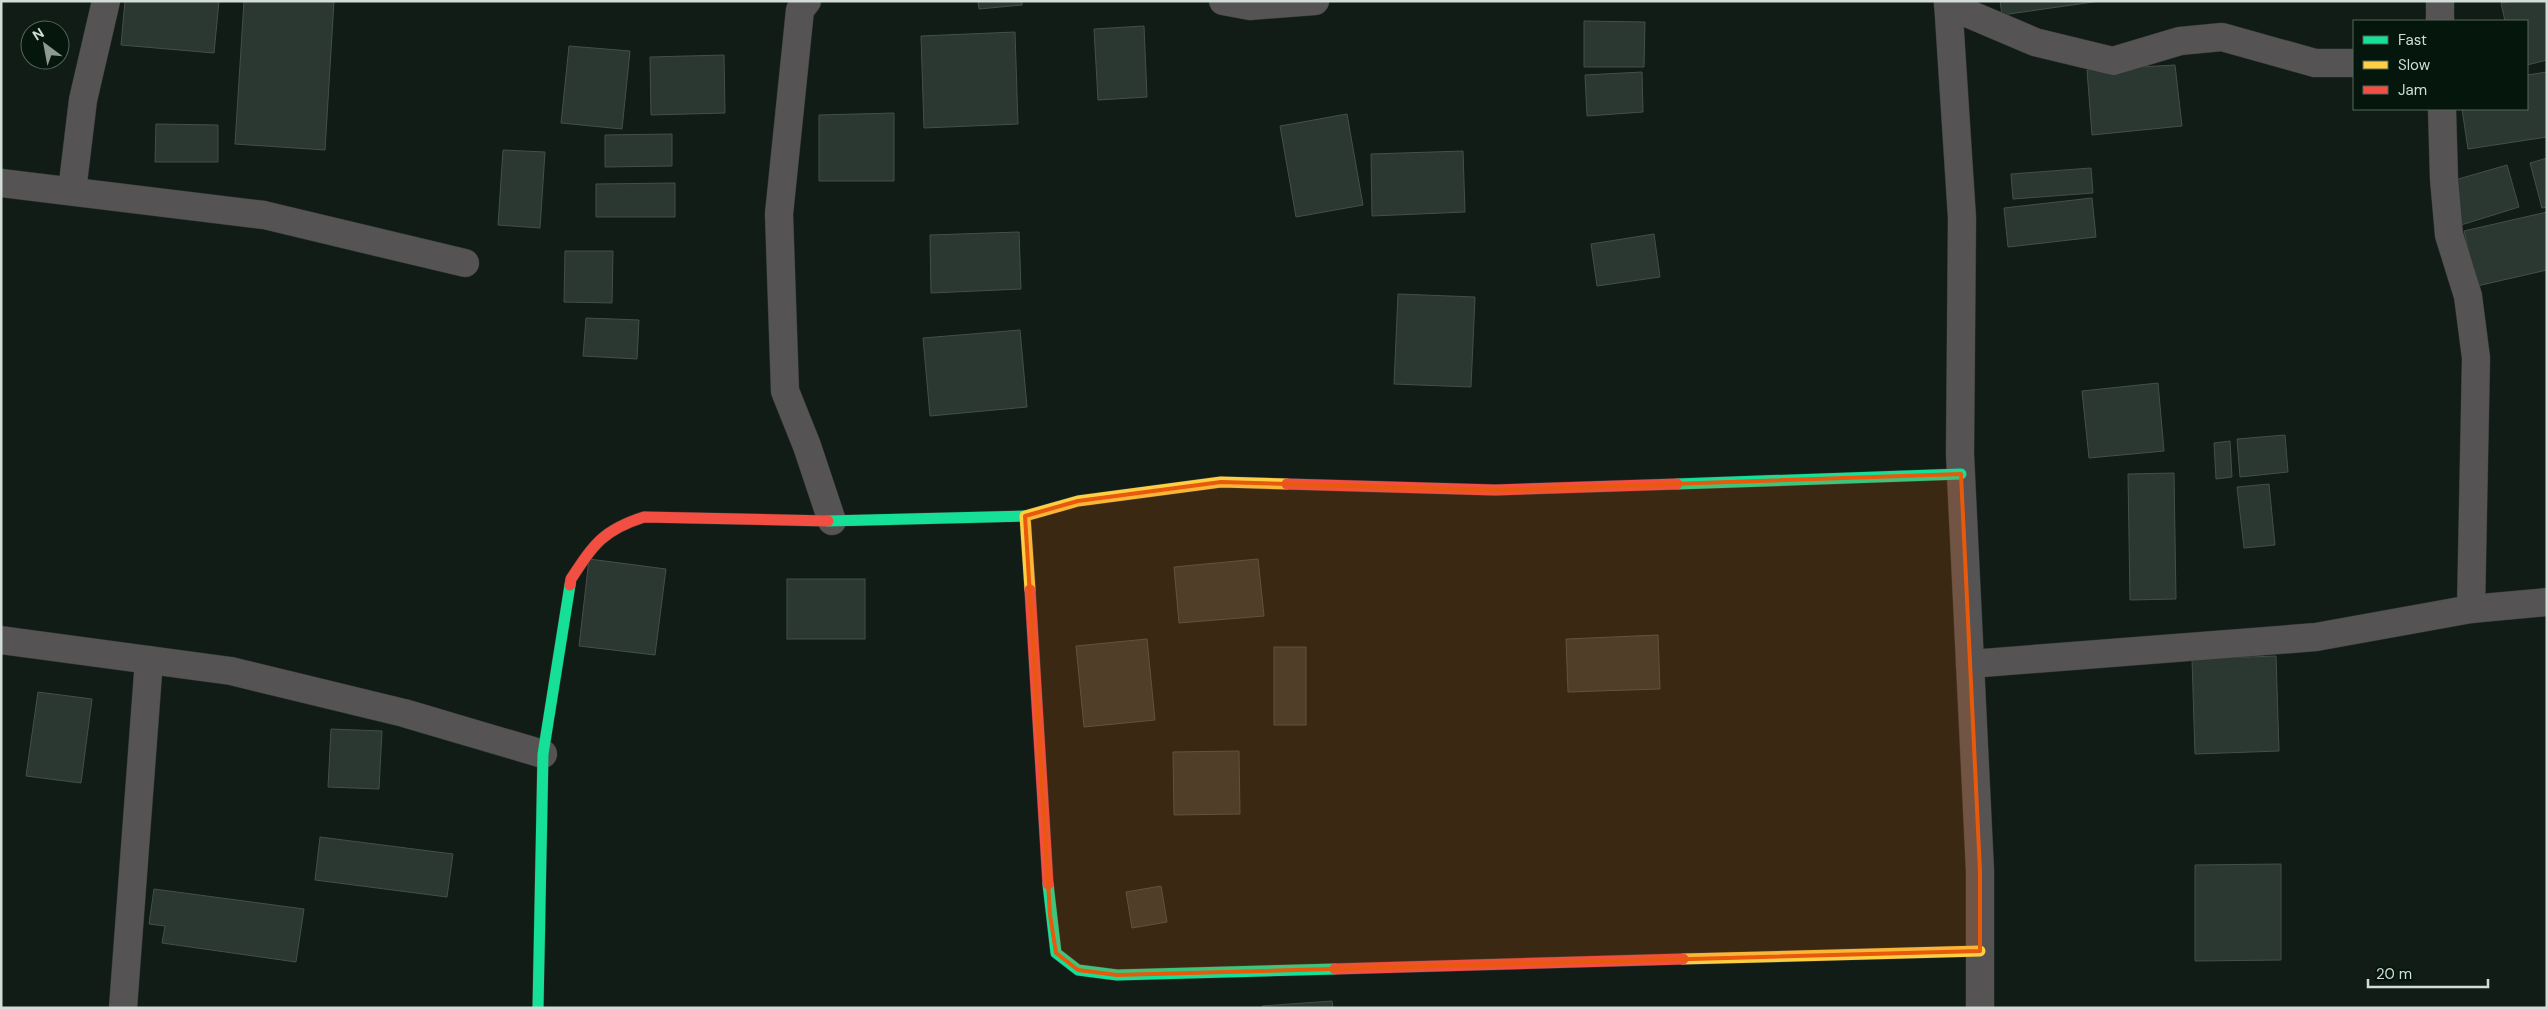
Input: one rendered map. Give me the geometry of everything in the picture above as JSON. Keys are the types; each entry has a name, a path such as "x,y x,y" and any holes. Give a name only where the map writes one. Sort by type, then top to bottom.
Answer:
{"street":[{"path":"72,192 82,100 106,1"},
{"path":"807,1 800,10 779,214 785,391 807,446 832,521"},
{"path":"1223,1 1250,6 1315,1"},
{"path":"2440,1 2440,20"},
{"path":"1980,1008 1980,871 1961,474 1962,218 1948,3 2035,42 2113,61 2180,41 2222,37 2315,63 2353,63"},
{"path":"2442,110 2444,179 2449,235 2468,296 2476,358 2471,609"},
{"path":"1,183 264,215 465,263"},
{"path":"538,1008 543,754 572,579 593,545 620,525 644,517 832,521 1025,516 1078,501 1221,482 1495,490 1961,474"},
{"path":"1025,516 1050,915 1056,953 1078,970 1116,975 1980,951"},
{"path":"1970,664 2316,637 2471,609 2547,602"},
{"path":"1,640 231,671 404,713 543,754"},
{"path":"123,1008 150,660"}],"highlighted area":[{"path":"1961,474 1980,871 1980,951 1117,975 1078,970 1056,953 1050,915 1025,516 1078,501 1221,482 1495,490"}],"building":[{"path":"125,1 219,1 214,53 121,45"},
{"path":"244,1 334,1 325,150 235,144"},
{"path":"978,1 1022,1 1022,5 979,9"},
{"path":"2000,1 2100,1 2002,15"},
{"path":"2510,1 2547,1 2547,60 2528,65 2528,20 2505,20 2501,3"},
{"path":"1584,21 1645,22 1644,67 1584,67"},
{"path":"1144,26 1147,97 1098,100 1094,29"},
{"path":"1015,32 1018,124 924,128 921,36"},
{"path":"569,46 630,51 622,129 561,123"},
{"path":"724,55 725,113 651,115 650,57"},
{"path":"2175,65 2182,126 2092,135 2087,70"},
{"path":"1642,72 1643,112 1587,116 1585,75"},
{"path":"2547,72 2547,137 2468,149 2462,110 2528,110 2528,75"},
{"path":"894,113 894,181 819,181 819,115"},
{"path":"1347,114 1363,205 1296,217 1280,126"},
{"path":"156,124 218,125 218,162 155,162"},
{"path":"672,134 672,166 605,167 605,135"},
{"path":"503,150 545,152 540,228 498,225"},
{"path":"1463,151 1465,212 1372,216 1371,154"},
{"path":"2547,158 2547,207 2542,208 2530,163"},
{"path":"2507,165 2519,207 2461,225 2448,182"},
{"path":"2091,168 2093,193 2013,199 2011,174"},
{"path":"675,183 675,217 596,217 596,184"},
{"path":"2092,198 2096,237 2008,247 2004,208"},
{"path":"2547,212 2547,270 2477,286 2464,231"},
{"path":"1019,232 1021,289 931,293 930,235"},
{"path":"1654,234 1660,277 1597,286 1591,244"},
{"path":"565,251 613,251 612,303 564,302"},
{"path":"1398,294 1475,297 1471,387 1394,384"},
{"path":"586,318 639,320 637,359 583,356"},
{"path":"1020,330 1027,407 930,416 923,338"},
{"path":"2158,383 2164,451 2089,458 2082,391"},
{"path":"2285,435 2288,472 2240,477 2237,439"},
{"path":"2230,441 2232,477 2216,479 2214,443"},
{"path":"2174,473 2176,599 2130,600 2128,474"},
{"path":"2269,484 2275,545 2244,548 2237,487"},
{"path":"589,559 666,569 655,655 579,646"},
{"path":"1258,559 1264,616 1179,623 1174,567"},
{"path":"787,579 865,579 865,639 787,639"},
{"path":"1658,635 1660,689 1568,692 1566,639"},
{"path":"1147,639 1155,720 1084,727 1076,646"},
{"path":"1274,647 1306,647 1306,725 1274,725"},
{"path":"2276,656 2279,751 2195,754 2192,659"},
{"path":"38,692 92,699 81,783 26,776"},
{"path":"331,729 382,731 379,789 328,787"},
{"path":"1239,751 1240,814 1174,815 1173,752"},
{"path":"320,837 453,854 447,897 315,880"},
{"path":"2281,864 2281,960 2195,961 2195,865"},
{"path":"1161,886 1167,922 1132,928 1126,892"},
{"path":"154,889 304,909 296,962 162,943 165,926 149,924"},
{"path":"1332,1001 1333,1008 1262,1008 1262,1006"}],"traffic: fast":[{"path":"1677,484 1961,474"},
{"path":"828,521 1025,516"},
{"path":"538,1008 543,754 570,585"},
{"path":"1048,884 1056,953 1078,970 1117,975 1335,969"}],"traffic: slow":[{"path":"1030,590 1025,516 1078,501 1221,482 1287,484"},
{"path":"1683,959 1980,951"}],"traffic: jam":[{"path":"1287,484 1495,490 1677,484"},
{"path":"570,585 571,579 593,547 619,527 644,517 828,521"},
{"path":"1030,590 1048,884"},
{"path":"1335,969 1683,959"}]}
